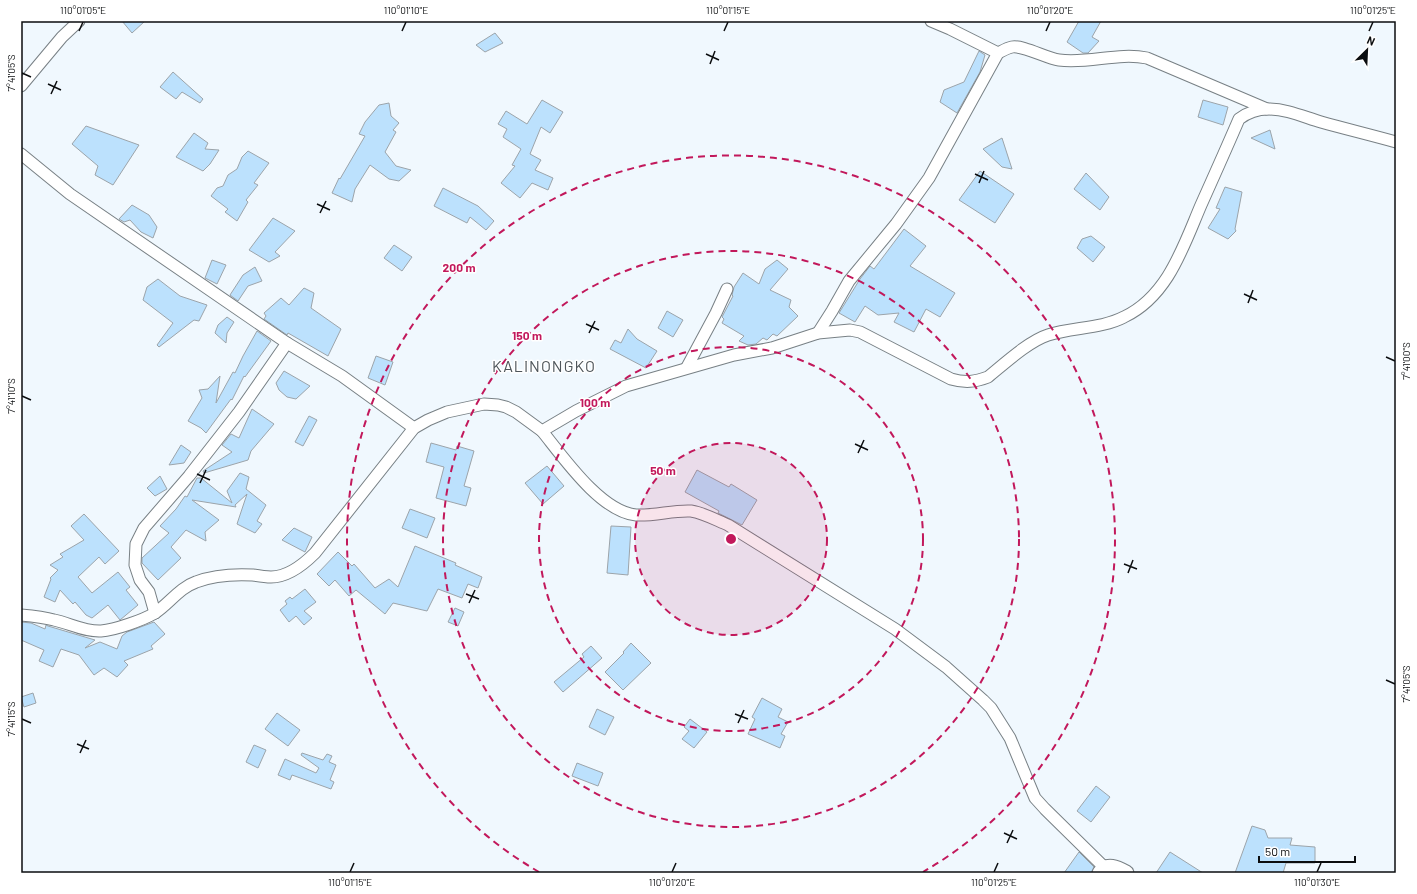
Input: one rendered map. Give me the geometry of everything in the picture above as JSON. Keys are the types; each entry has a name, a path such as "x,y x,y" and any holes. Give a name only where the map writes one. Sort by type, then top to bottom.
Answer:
{"street":[{"path":"21,86 62,37 79,21"},
{"path":"930,21 950,28 998,53"},
{"path":"818,333 849,280 896,224 929,178 998,53 1014,46 1058,60 1082,62 1125,56 1147,58 1268,109"},
{"path":"542,432 576,411 626,386 734,355 772,348 818,333 850,330 860,332 943,376 960,382 970,382 988,377 1039,338 1046,335 1078,330 1124,318 1142,306 1159,290 1177,262 1239,119 1244,115 1258,110 1268,109 1292,112 1320,122 1396,142"},
{"path":"21,154 70,194 287,343 342,376 414,428"},
{"path":"687,368 716,314 727,289"},
{"path":"155,613 149,592 140,580 135,566 136,544 144,528 189,476 239,412 287,343"},
{"path":"21,614 55,620 78,627 99,631 117,629 155,613 184,587 195,582 225,576 255,575 271,577 286,574 306,562 322,546 414,428 447,412 484,404 498,405 516,412 542,432 580,478 620,511 640,515 691,511 703,514 728,525 895,629 946,667 983,700 1001,722 1010,738 1035,798 1044,809 1103,870 1114,867 1126,873"}],"building":[{"path":"122,21 145,21 132,33"},
{"path":"1079,21 1101,21 1092,37 1099,41 1088,53 1083,53 1067,42"},
{"path":"495,33 503,43 485,52 476,45"},
{"path":"979,51 985,55 980,72 957,113 940,102 944,90 964,82"},
{"path":"173,72 203,99 200,103 182,92 176,99 160,87"},
{"path":"542,100 563,112 550,133 541,127 530,154 541,160 535,170 553,178 548,190 532,183 520,198 501,183 515,166 512,165 521,149 503,137 507,129 498,124 506,111 527,124"},
{"path":"1203,100 1228,107 1223,125 1198,117"},
{"path":"389,103 391,116 399,123 393,130 396,132 385,152 396,166 411,170 399,181 389,179 370,165 355,189 352,202 332,193 339,178 340,179 365,136 359,134 365,122 379,105"},
{"path":"86,126 139,145 113,185 95,175 98,166 72,144"},
{"path":"1270,130 1275,149 1251,138"},
{"path":"194,133 208,143 205,149 219,150 210,164 203,171 176,157"},
{"path":"1002,138 1012,169 1002,167 983,149"},
{"path":"248,151 269,163 254,183 258,185 246,200 248,202 237,221 225,212 228,209 211,196 217,188 223,186 228,175 237,169 242,157"},
{"path":"980,171 1014,194 995,223 959,200"},
{"path":"1086,173 1109,197 1100,210 1074,189"},
{"path":"1225,187 1242,192 1235,229 1236,231 1228,239 1208,228 1220,209 1216,208"},
{"path":"443,188 478,206 494,221 486,230 470,217 467,223 434,206"},
{"path":"132,205 149,215 157,227 153,238 141,232 130,220 124,222 119,219"},
{"path":"273,218 295,231 275,252 280,256 269,262 249,250"},
{"path":"904,229 926,246 910,266 955,293 940,317 926,309 914,332 894,322 899,313 878,315 865,306 855,322 839,313 870,266 874,269"},
{"path":"1091,236 1105,247 1093,262 1077,248 1082,239"},
{"path":"394,245 412,257 402,271 384,258"},
{"path":"212,260 226,265 217,284 205,278"},
{"path":"777,260 788,269 770,290 791,300 789,307 798,316 777,336 773,334 767,340 763,338 756,344 748,345 739,341 744,336 722,323 724,319 722,317 733,296 734,287 743,273 759,284 765,269"},
{"path":"255,267 262,281 248,286 238,301 230,295 243,275"},
{"path":"158,279 180,296 207,305 199,321 194,320 159,347 157,345 173,323 143,300 147,287"},
{"path":"304,288 314,293 311,308 341,329 328,356 288,333 287,335 264,319 266,316 264,313 281,298 289,305"},
{"path":"667,311 683,320 673,337 658,328"},
{"path":"227,317 234,322 227,333 226,343 215,333 218,325"},
{"path":"628,329 637,339 657,351 646,368 610,349 615,340 621,343"},
{"path":"257,331 271,341 245,377 244,376 232,400 231,399 206,433 201,428 188,421 202,398 199,390 208,389 220,376 216,403 233,372 235,373"},
{"path":"376,356 393,362 385,385 368,378"},
{"path":"284,371 310,386 296,399 287,397 279,390 276,383"},
{"path":"252,409 274,424 251,451 248,460 204,473 203,471 232,452 222,445 231,434 239,438"},
{"path":"309,416 317,420 303,446 295,442"},
{"path":"431,443 456,450 457,446 474,451 464,486 471,488 466,506 436,498 444,467 426,462"},
{"path":"181,445 191,452 184,463 169,465"},
{"path":"547,466 564,486 543,504 525,483"},
{"path":"697,470 729,487 731,484 757,500 742,525 718,513 719,511 685,492"},
{"path":"240,473 249,477 246,489 266,505 257,521 262,524 255,533 237,524 247,494 235,505 236,507 192,500 219,520 205,532 206,541 186,530 171,547 181,558 158,580 142,563 142,558 169,533 160,526 176,509 185,496 187,497 197,478 201,478 232,503 227,491"},
{"path":"160,476 167,489 155,496 147,488"},
{"path":"410,509 435,518 427,538 402,528"},
{"path":"84,514 119,551 105,564 99,557 78,577 92,593 118,572 130,587 126,590 138,605 120,620 108,605 92,618 86,615 75,602 73,604 60,590 55,602 44,597 51,579 50,578 58,570 50,565 63,557 60,554 84,540 71,526"},
{"path":"611,526 631,527 628,575 607,573"},
{"path":"294,528 312,537 305,552 282,540"},
{"path":"415,546 456,563 455,565 482,577 478,588 468,584 462,598 438,589 427,611 393,603 385,614 356,590 349,596 335,580 329,586 317,574 338,552 352,566 354,564 375,588 389,579 398,587"},
{"path":"305,589 316,602 304,611 312,618 304,625 296,616 289,622 280,610 287,604 285,601 290,597 292,599"},
{"path":"455,608 464,612 458,626 448,622"},
{"path":"21,622 31,623 45,629 46,625 95,640 85,648 100,642 117,649 122,636 127,632 154,622 165,634 151,646 153,649 124,661 128,665 117,677 104,668 94,675 79,655 61,649 53,667 39,661 44,650 21,640"},
{"path":"631,643 651,663 623,690 605,672 624,653 623,652"},
{"path":"591,646 602,658 563,692 554,682 584,657 582,654"},
{"path":"33,693 36,703 24,707 21,697"},
{"path":"762,698 782,709 778,717 788,722 781,734 785,736 780,748 748,734 755,719 752,717"},
{"path":"597,709 614,717 605,735 589,727"},
{"path":"277,713 300,730 288,746 265,729"},
{"path":"690,719 707,732 694,748 682,739 689,731 684,727"},
{"path":"254,745 266,750 258,768 246,762"},
{"path":"302,753 323,760 327,754 332,756 329,762 336,765 330,780 334,782 331,789 292,775 290,780 278,775 285,759 316,773 319,768 301,755"},
{"path":"577,763 603,773 598,786 572,776"},
{"path":"1096,786 1110,797 1091,822 1077,811"},
{"path":"1252,826 1265,830 1268,838 1292,838 1290,845 1315,847 1315,863 1286,863 1283,873 1235,873"},
{"path":"1079,852 1094,867 1091,873 1064,873"},
{"path":"1170,852 1203,873 1156,873"}],"district":[{"name":"KALINONGKO","path":"544,365"}]}
